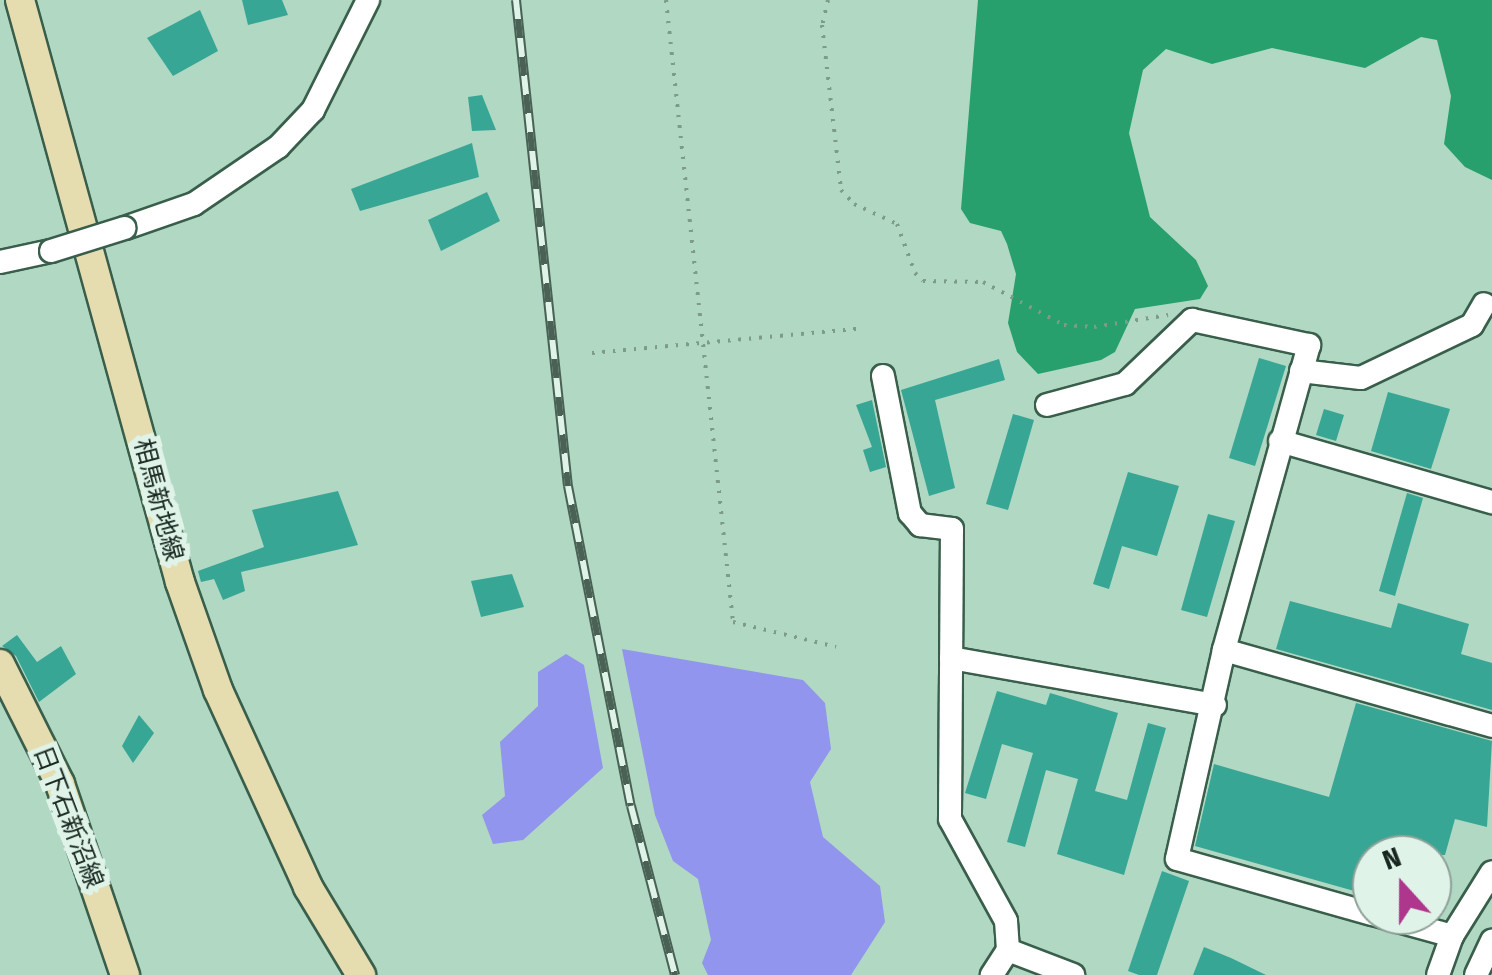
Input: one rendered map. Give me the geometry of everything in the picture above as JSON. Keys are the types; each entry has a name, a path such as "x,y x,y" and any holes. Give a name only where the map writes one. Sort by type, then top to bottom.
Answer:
{"main road":[{"name":"相馬新地線","path":"20,0 180,582 218,690 308,887 361,975"},
{"name":"日下石新沼線","path":"0,664 60,784 125,975"}],"street":[{"path":"0,262 51,251 194,204 278,147 313,110 368,0"},
{"path":"1301,372 1361,378 1472,325 1484,304"},
{"path":"1047,405 1125,384 1192,320 1308,346 1224,650 1215,705 1177,859 1352,908"},
{"path":"883,376 910,513 920,525 952,529 950,819 1006,921 1008,950 992,975"},
{"path":"1280,441 1492,502"},
{"path":"1224,650 1492,726"},
{"path":"951,658 1215,705"},
{"path":"1438,975 1452,936 1492,872"},
{"path":"1476,975 1492,941"},
{"path":"1008,950 1073,975"}],"path":[{"path":"666,0 733,622 836,647"},
{"path":"828,0 822,24 841,190 854,204 897,224 923,281 982,282 1064,325 1094,328 1166,314 1192,320"},
{"path":"592,353 858,329"}],"green space":[{"path":"978,0 1492,0 1492,180 1465,167 1444,144 1451,96 1437,40 1421,37 1365,68 1272,48 1212,64 1166,49 1143,70 1129,133 1150,217 1196,260 1208,286 1200,299 1135,309 1115,352 1101,360 1038,374 1017,352 1008,323 1016,274 1001,231 970,223 961,209"}],"water":[{"path":"622,649 803,680 825,703 831,749 810,782 823,837 880,886 885,922 851,975 708,975 702,963 711,940 698,879 673,861 655,815"},
{"path":"566,654 584,665 603,768 523,840 493,844 482,815 505,796 500,742 538,706 538,672"}],"building":[{"path":"242,0 282,0 288,15 248,25"},
{"path":"200,10 218,51 173,76 147,38"},
{"path":"482,95 496,130 472,131 468,97"},
{"path":"472,143 479,177 360,211 351,189"},
{"path":"487,192 500,221 441,251 428,220"},
{"path":"1259,358 1286,366 1255,466 1229,458"},
{"path":"999,359 1005,380 935,400 955,488 929,496 901,390"},
{"path":"1388,392 1450,409 1431,469 1371,451"},
{"path":"872,400 886,467 870,472 863,450 872,447 856,405"},
{"path":"1324,409 1344,415 1336,441 1316,435"},
{"path":"1013,414 1034,420 1008,510 986,504"},
{"path":"1128,472 1179,486 1157,556 1122,546 1109,589 1093,584"},
{"path":"338,491 358,545 241,572 245,591 223,600 214,579 201,582 198,571 264,547 252,510"},
{"path":"1407,493 1423,498 1395,596 1379,591"},
{"path":"1208,514 1235,521 1207,617 1181,610"},
{"path":"512,574 524,607 481,617 471,581"},
{"path":"1290,601 1391,628 1398,603 1469,624 1461,654 1492,663 1492,710 1276,649"},
{"path":"17,635 37,662 61,646 76,674 39,702 16,656 2,646"},
{"path":"997,691 1046,705 1050,693 1118,713 1095,791 1127,800 1148,723 1166,728 1124,875 1057,854 1078,779 1046,770 1025,847 1007,842 1033,753 1002,744 986,799 965,793"},
{"path":"1356,703 1492,741 1487,827 1455,819 1451,835 1352,835 1352,890 1195,846 1214,764 1329,797"},
{"path":"139,715 154,733 133,763 122,746"},
{"path":"1162,871 1189,881 1157,975 1139,975 1128,971"},
{"path":"1204,947 1231,958 1266,975 1193,975"}],"railway":[{"path":"516,0 568,486 631,806 675,975"}]}
